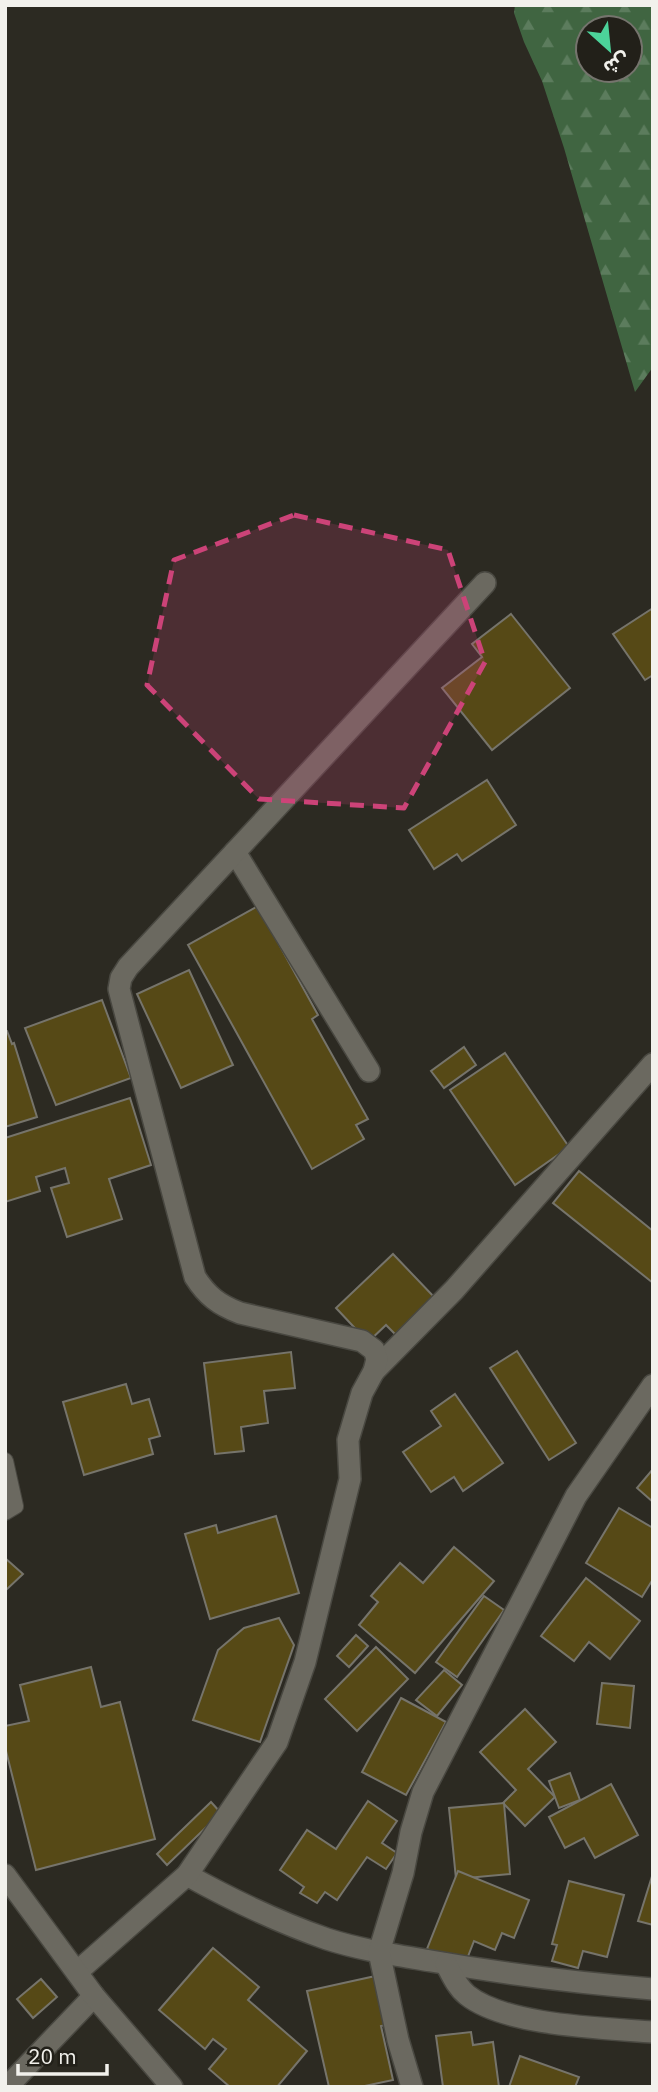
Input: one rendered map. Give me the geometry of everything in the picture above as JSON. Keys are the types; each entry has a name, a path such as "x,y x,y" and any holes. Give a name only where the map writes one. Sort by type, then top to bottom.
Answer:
{"street":[{"path":"77,1972 187,1874 277,1742 305,1662 350,1479 348,1440 362,1393 377,1359 374,1350 362,1341 265,1320 220,1306 205,1293 191,1264 119,989 121,978 128,967 485,583"},
{"path":"235,852 369,1072"},
{"path":"374,1371 454,1290 653,1064"},
{"path":"412,2087 398,2040 379,1952 403,1873 423,1792 576,1496 653,1385"},
{"path":"187,1874 280,1922 379,1952 555,1981 653,1989"},
{"path":"5,1875 94,1996 173,2087"},
{"path":"446,1964 454,1981 465,1993 491,2010 570,2025 653,2032"},
{"path":"7,2087 94,1996"}],"lane":[{"path":"5,1461 15,1506 5,1512"}],"highlighted area":[{"path":"294,515 448,550 485,662 404,808 259,799 147,685 174,560"}],"green space":[{"path":"515,5 653,5 653,367 635,392 564,148 542,81 514,13"}],"building":[{"path":"653,608 653,675 645,680 613,634"},
{"path":"511,614 570,688 492,750 442,688 482,657 472,644"},
{"path":"487,780 516,825 462,861 457,854 434,869 409,830"},
{"path":"258,906 318,1015 312,1019 368,1119 356,1125 364,1139 312,1169 188,945"},
{"path":"189,970 233,1065 181,1088 137,994"},
{"path":"102,1000 131,1078 56,1105 25,1028"},
{"path":"5,1031 12,1044 14,1043 37,1117 5,1127"},
{"path":"464,1047 476,1065 444,1088 431,1071"},
{"path":"505,1053 569,1147 515,1185 450,1090"},
{"path":"130,1098 151,1165 109,1179 122,1219 67,1237 51,1188 69,1183 65,1168 36,1177 40,1191 5,1202 5,1138"},
{"path":"579,1171 653,1231 653,1283 553,1203"},
{"path":"393,1254 436,1299 397,1336 386,1325 368,1342 336,1308"},
{"path":"517,1351 576,1443 549,1460 490,1368"},
{"path":"291,1352 295,1388 264,1391 268,1423 241,1427 244,1451 215,1454 204,1363"},
{"path":"126,1384 132,1404 149,1399 160,1436 149,1439 153,1454 84,1475 63,1402"},
{"path":"455,1394 503,1463 463,1491 454,1477 431,1492 403,1452 441,1426 431,1411"},
{"path":"653,1469 653,1502 637,1488"},
{"path":"619,1508 653,1528 653,1579 642,1597 586,1563"},
{"path":"276,1516 299,1593 210,1619 185,1534 216,1525 218,1533"},
{"path":"454,1547 494,1581 415,1673 359,1625 378,1602 371,1596 400,1563 423,1583"},
{"path":"5,1558 23,1574 5,1591"},
{"path":"586,1578 640,1621 610,1659 589,1642 574,1661 541,1636"},
{"path":"484,1596 504,1610 457,1677 436,1662"},
{"path":"279,1618 294,1645 260,1742 193,1720 218,1650 244,1628"},
{"path":"356,1635 368,1646 349,1667 337,1656"},
{"path":"376,1647 408,1679 357,1731 325,1699"},
{"path":"91,1667 101,1707 120,1702 155,1839 36,1870 5,1747 5,1726 29,1721 20,1685"},
{"path":"444,1670 462,1685 437,1716 416,1700"},
{"path":"602,1683 634,1686 630,1728 597,1724"},
{"path":"401,1698 446,1722 406,1795 362,1772"},
{"path":"525,1709 556,1742 528,1769 555,1797 525,1826 503,1803 516,1790 480,1752"},
{"path":"570,1773 580,1800 559,1808 549,1781"},
{"path":"611,1784 638,1835 595,1858 584,1838 565,1848 549,1817"},
{"path":"368,1801 397,1821 382,1843 397,1853 386,1869 367,1857 337,1900 325,1892 317,1903 300,1893 304,1887 280,1870 307,1830 336,1849"},
{"path":"211,1802 221,1813 167,1865 157,1854"},
{"path":"504,1803 510,1874 456,1879 449,1808"},
{"path":"458,1871 529,1900 514,1938 502,1933 495,1950 474,1941 465,1964 427,1949"},
{"path":"653,1873 653,1925 638,1921"},
{"path":"569,1881 624,1895 607,1957 583,1951 578,1968 552,1961 557,1945 552,1944"},
{"path":"213,1948 259,1987 248,2000 307,2051 277,2087 230,2087 209,2069 226,2049 213,2039 205,2049 159,2010"},
{"path":"380,1975 391,2024 381,2026 393,2080 360,2087 329,2087 307,1991"},
{"path":"41,1979 57,1997 33,2018 17,1999"},
{"path":"471,2032 473,2045 493,2042 499,2087 443,2087 436,2036"},
{"path":"520,2056 579,2077 575,2087 509,2087"}]}
